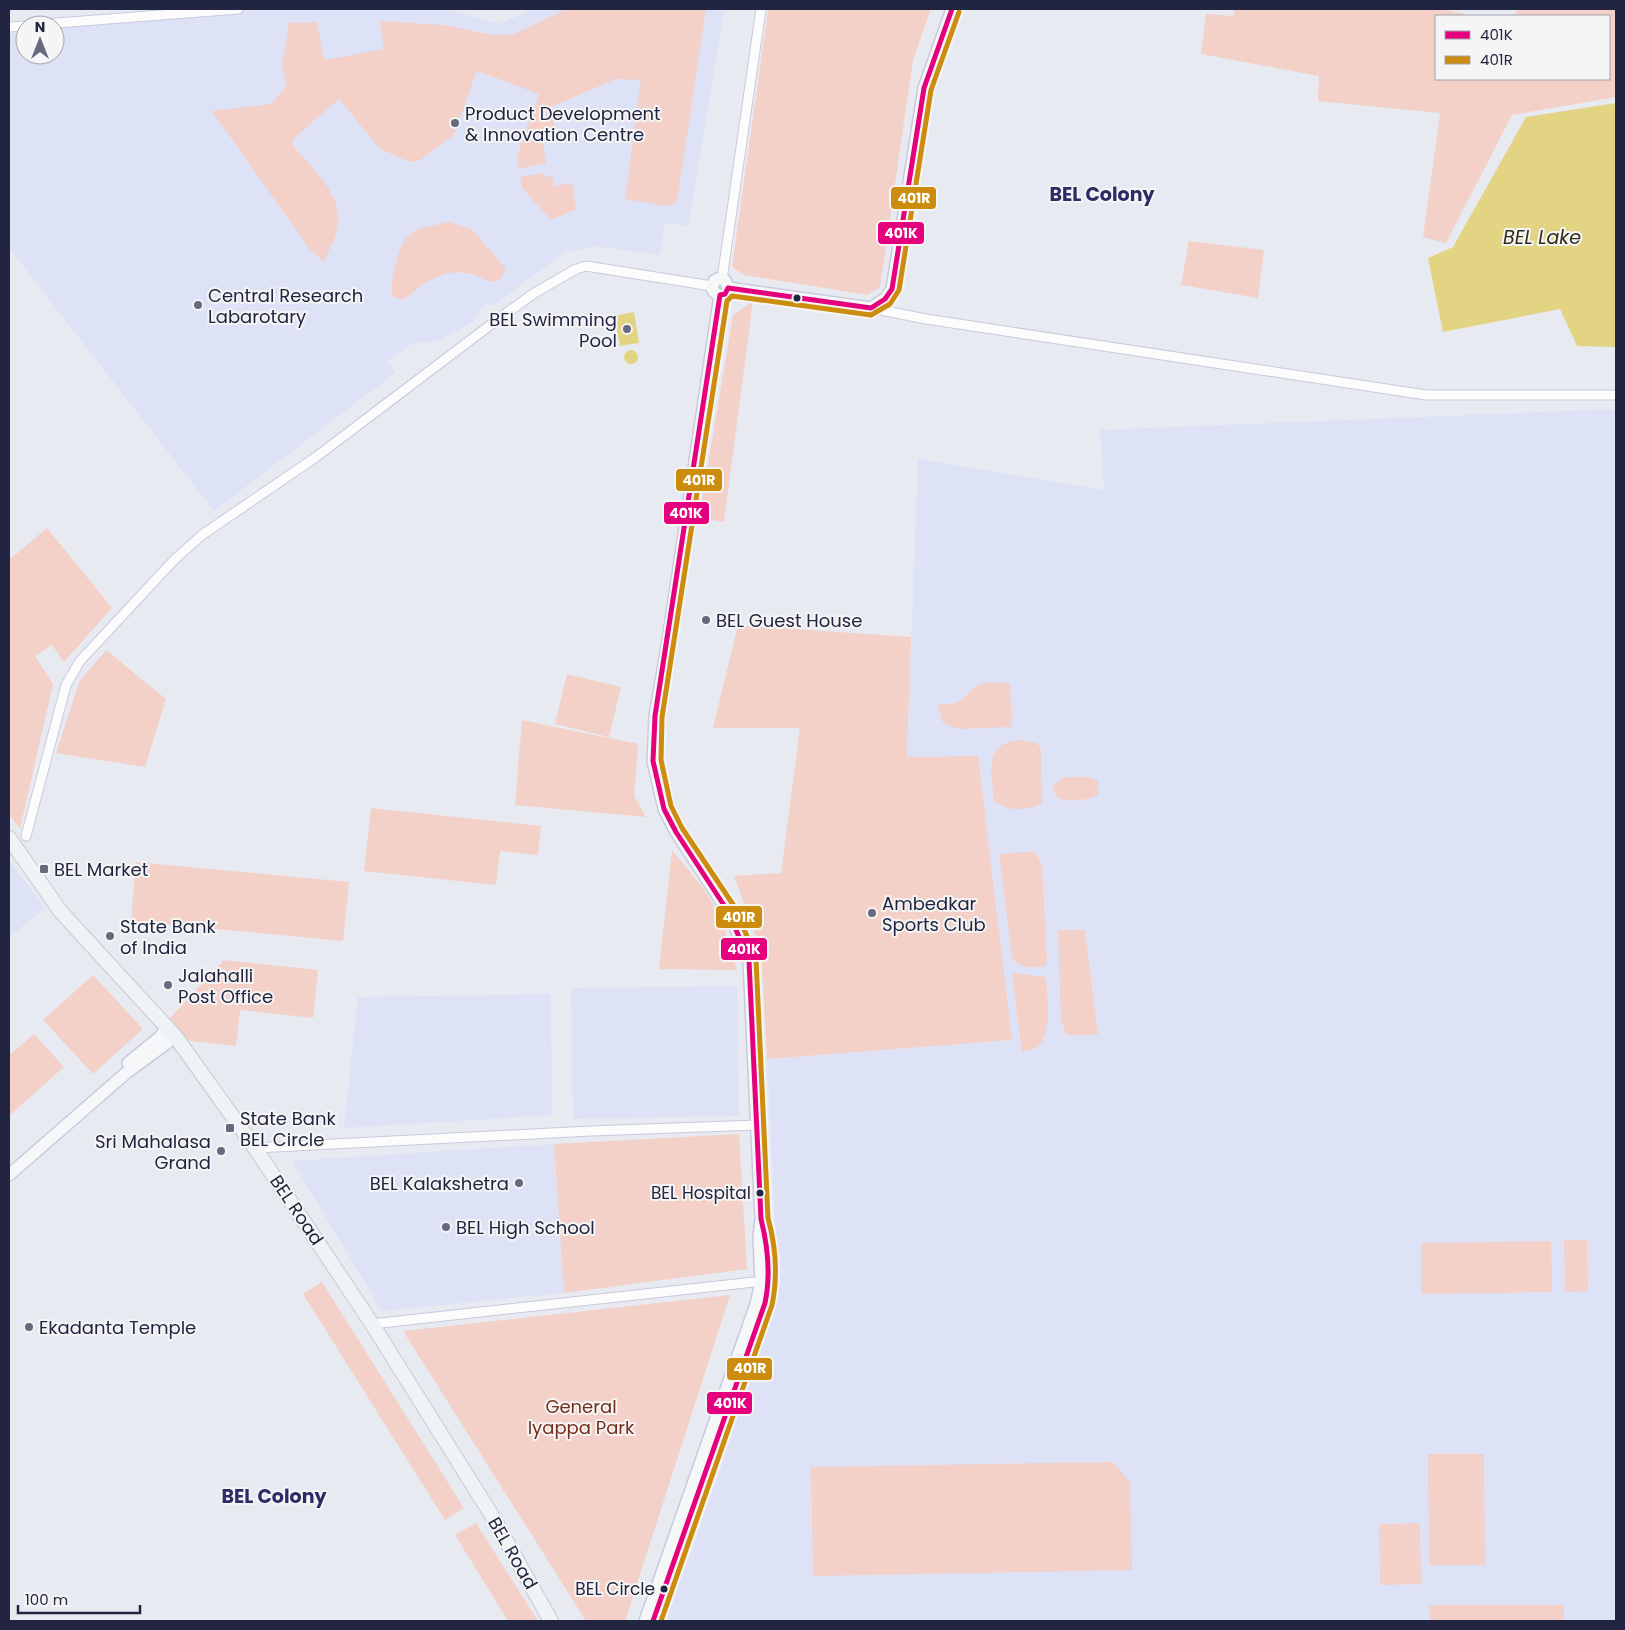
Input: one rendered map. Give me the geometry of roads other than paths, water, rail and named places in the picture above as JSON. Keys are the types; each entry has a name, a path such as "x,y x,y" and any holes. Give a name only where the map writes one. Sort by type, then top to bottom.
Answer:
{"main road":[{"path":"712,286 713,291 723,287 871,308 885,299 892,289 924,88 952,9"},
{"path":"653,1621 765,1303 766,1238 762,1219 749,960 730,913 676,832 664,809 653,761 655,716 723,287"},
{"name":"BEL Road","path":"9,838 61,912 171,1032 255,1148 372,1324 490,1514 548,1616 556,1621"},
{"path":"9,1166 152,1044 171,1032"},
{"path":"9,1175 171,1032"},
{"path":"645,1621 765,1282"}],"street":[{"path":"108,9 109,18"},
{"path":"65,22 109,18 134,13 238,9"},
{"path":"723,287 761,9"},
{"path":"26,836 62,696 69,678 89,650 190,545 316,457 518,305 576,269 586,266 712,286"},
{"path":"871,308 919,318 1426,395 1616,395"},
{"path":"255,1148 591,1131 757,1126"},
{"path":"372,1324 765,1282"}],"water":[{"name":"BEL Lake","path":"1616,103 1616,347 1577,346 1560,309 1443,332 1428,258 1453,247 1526,117"},
{"name":"BEL Swimming Pool","path":"634,312 639,343 620,346 614,316"},
{"path":"631,350 636,352 638,357 636,362 631,364 626,362 624,357 626,352"}],"place":[{"name":"Product Development & Innovation Centre","path":"455,123"},
{"name":"Central Research Labarotary","path":"198,305"},
{"name":"BEL Swimming Pool","path":"627,329"},
{"name":"BEL Guest House","path":"706,620"},
{"name":"BEL Market","path":"44,869"},
{"name":"Ambedkar Sports Club","path":"872,913"},
{"name":"State Bank of India","path":"110,936"},
{"name":"Jalahalli Post Office","path":"168,985"},
{"name":"State Bank BEL Circle","path":"230,1128"},
{"name":"Sri Mahalasa Grand","path":"221,1151"},
{"name":"BEL Kalakshetra","path":"519,1183"},
{"name":"BEL Hospital","path":"760,1193"},
{"name":"BEL High School","path":"446,1227"},
{"name":"Ekadanta Temple","path":"29,1327"},
{"name":"BEL Circle","path":"664,1589"}],"district":[{"name":"BEL Colony","path":"1102,194"},
{"name":"BEL Colony","path":"274,1496"}],"park label":[{"name":"General Iyappa Park","path":"581,1416"}]}
